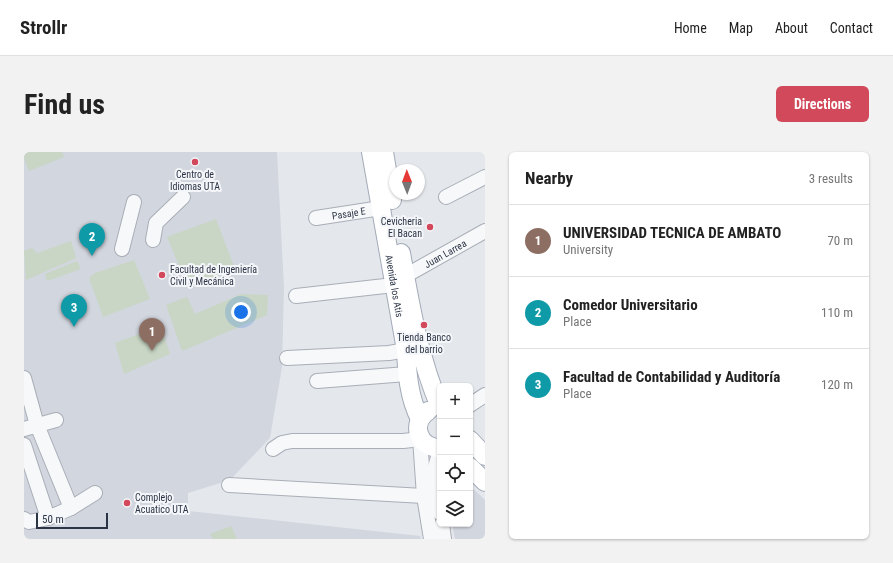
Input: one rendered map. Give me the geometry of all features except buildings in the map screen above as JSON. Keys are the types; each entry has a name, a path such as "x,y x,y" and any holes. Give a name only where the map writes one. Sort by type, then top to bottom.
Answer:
{"main road":[{"name":"Avenida los Atis","path":"371,152 382,208 399,280 437,400"},
{"name":"Avenida los Atis","path":"384,152 399,280 407,374 420,430"},
{"name":"Avenida los Atis","path":"420,430 429,410 437,409"},
{"path":"420,430 431,447 437,448"},
{"path":"473,443 485,456"},
{"path":"473,470 485,482"}],"street":[{"path":"446,198 485,177"},
{"path":"153,240 156,224 183,197"},
{"path":"122,249 134,202"},
{"name":"Pasaje E","path":"316,218 382,208"},
{"name":"Juan Larrea","path":"399,280 485,231"},
{"path":"296,296 399,280"},
{"path":"287,358 389,353 406,350"},
{"path":"318,381 407,374"},
{"path":"24,378 31,427 70,508"},
{"path":"473,403 485,395"},
{"path":"31,427 56,420"},
{"path":"274,449 282,443 292,441 412,440 420,430"},
{"name":"Avenida los Atis","path":"420,430 424,496 431,539"},
{"path":"24,445 48,518"},
{"path":"437,492 434,471 435,463 439,455"},
{"path":"229,485 424,496"},
{"path":"24,519 29,522 48,518 95,494"},
{"path":"442,527 444,539"}],"shaded area":[{"path":"24,152 277,152 284,288 282,367 270,438 230,480 188,493 188,511 420,536 421,539 24,539"},
{"path":"473,489 485,500 485,539 455,539 453,527 473,527"}],"green space":[{"path":"24,152 62,152 64,157 29,171 24,158"},
{"path":"216,219 235,269 188,287 167,237"},
{"path":"71,241 76,258 26,280 24,251 32,248 37,253"},
{"path":"134,260 150,299 103,317 89,278 95,273"},
{"path":"77,261 81,269 47,281 45,274"},
{"path":"241,294 268,295 267,315 182,351 166,305 187,297 195,314"},
{"path":"161,326 170,354 124,374 115,343"},
{"path":"231,526 237,539 213,539 210,534"}],"place":[{"name":"Centro de Idiomas UTA","path":"195,162"},
{"name":"Cevicheria El Bacan","path":"430,227"},
{"name":"Comedor Universitario","path":"92,256"},
{"name":"Facultad de Ingeniería Civil y Mecánica","path":"162,275"},
{"name":"Tienda Banco del barrio","path":"424,325"},
{"name":"Facultad de Contabilidad y Auditoría","path":"74,327"},
{"name":"UNIVERSIDAD TECNICA DE AMBATO","path":"152,351"},
{"name":"Complejo Acuatico UTA","path":"127,503"}]}
